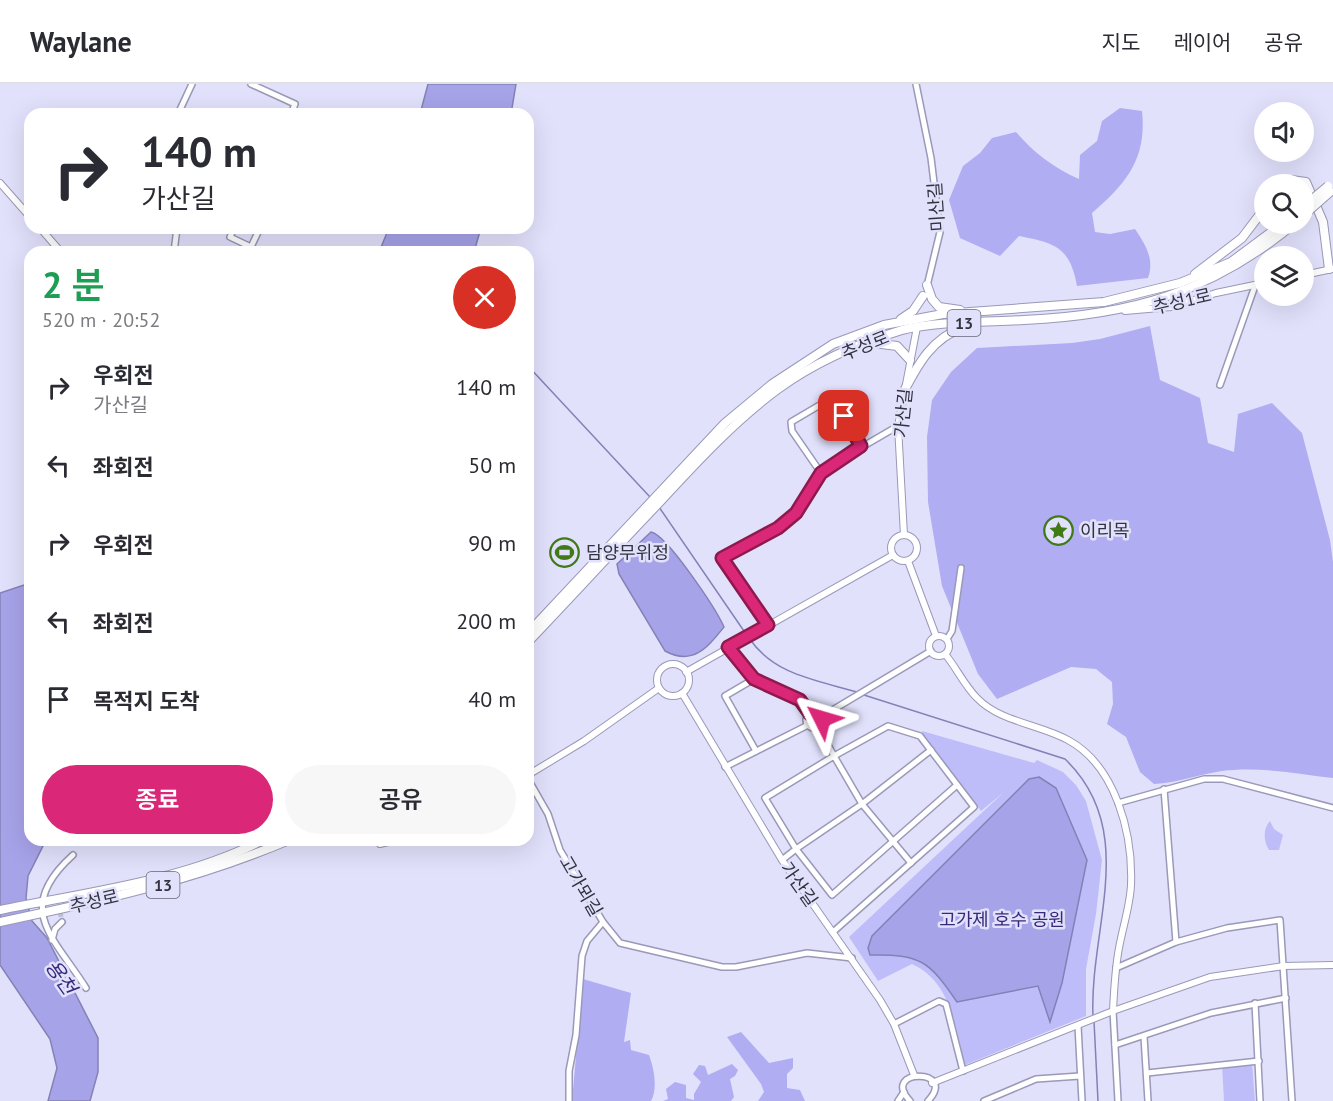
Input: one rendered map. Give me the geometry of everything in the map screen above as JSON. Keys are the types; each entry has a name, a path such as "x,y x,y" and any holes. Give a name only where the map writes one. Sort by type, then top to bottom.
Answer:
{"main road":[{"path":"1314,199 1331,187"},
{"path":"1314,205 1331,187"},
{"path":"1314,201 1323,222 1331,269"},
{"path":"1180,283 1214,261 1242,238 1254,223"},
{"name":"추성로","path":"665,492 733,427 779,388 843,353 916,323 972,312 1104,302 1180,283 1231,262 1269,234"},
{"name":"추성로","path":"534,627 665,492 725,423 772,384 833,344 896,322 978,322 1069,317 1110,312 1149,302 1209,281 1271,243 1281,234"},
{"path":"927,285 932,299 939,307 972,312"},
{"path":"896,322 913,311 924,296"},
{"path":"903,393 920,361 931,348 953,331 978,322"},
{"path":"867,343 887,343 897,346 910,360"},
{"name":"추성로","path":"534,635 646,512"},
{"name":"추성로","path":"0,910 169,874 251,846"},
{"name":"추성로","path":"0,922 208,872 274,846"}],"street":[{"path":"181,108 192,84"},
{"path":"251,84 295,104 293,108"},
{"name":"미산길","path":"916,84 931,158 940,232 916,323"},
{"path":"0,183 24,210"},
{"path":"45,234 56,246"},
{"path":"231,234 230,237 245,246"},
{"path":"1314,273 1331,269"},
{"name":"추성1로","path":"1110,312 1171,307 1216,293 1254,286"},
{"path":"1220,385 1254,289"},
{"name":"가산길","path":"904,535 898,426 916,323"},
{"path":"821,473 792,431 791,422 830,399 836,401 861,446"},
{"path":"768,625 722,558 778,528 796,513 821,473 861,446 898,426"},
{"path":"904,535 912,538 917,544 915,556 908,561 899,560 893,555 893,542 904,535"},
{"path":"686,672 893,555"},
{"path":"908,561 936,636"},
{"path":"947,639 952,631 961,568"},
{"path":"936,636 947,639"},
{"path":"936,636 930,642 931,651 936,655 945,654"},
{"path":"945,654 949,645 947,639"},
{"path":"728,647 754,679 800,700 810,714"},
{"path":"911,863 862,804 818,727 821,717 931,651"},
{"path":"945,654 976,697 987,707 1000,715 1043,729 1079,747 1095,763 1118,803 1126,835 1131,877 1129,904 1109,1013 1115,1045 1119,1101"},
{"path":"674,665 686,672 689,681 682,693 672,696 659,688 657,679 664,667 674,665"},
{"path":"754,679 725,696 756,751"},
{"path":"534,773 659,688"},
{"name":"가산길","path":"682,693 782,860 852,958 894,1024 914,1075"},
{"path":"810,714 818,713 821,717"},
{"path":"808,725 807,718 810,714"},
{"path":"725,767 808,725 818,727"},
{"path":"833,932 974,807 920,736 888,726 765,798 796,849 832,895 957,785"},
{"path":"782,860 862,804 931,750"},
{"path":"1118,803 1204,779 1223,779 1333,808"},
{"name":"고가뫼길","path":"534,788 548,814 560,850 603,922 587,941 582,956 576,1035 569,1071 569,1101"},
{"path":"1164,789 1176,942"},
{"path":"73,855 55,871 41,901 52,940 86,988"},
{"path":"1116,968 1176,942 1227,928 1280,920 1292,1101"},
{"path":"52,940 55,929 62,922"},
{"path":"603,922 620,943 722,967 736,967 807,953 852,958"},
{"path":"932,1083 1109,1013 1210,977 1284,966 1333,966"},
{"path":"1115,1045 1211,1013 1286,998"},
{"path":"894,1024 939,1001 946,1004 963,1071"},
{"path":"1255,1003 1260,1101"},
{"path":"1080,1025 1082,1101"},
{"path":"1144,1037 1148,1101"},
{"path":"1147,1072 1259,1061"},
{"path":"898,1101 904,1092 907,1080 914,1075 927,1076 932,1083 934,1092 928,1101"},
{"path":"984,1101 1036,1079 1080,1076"},
{"path":"904,1092 910,1101"}],"green space":[{"name":"고가제 호수 공원","path":"922,731 1034,763 1037,760 1063,772 1076,785 1086,801 1102,860 1096,914 1086,969 1086,1016 965,1065 949,1007 935,982 912,964 878,981 849,937 1004,792 981,811"},
{"path":"1270,821 1274,829 1283,835 1279,850 1269,850 1266,843 1265,831"},
{"path":"1252,1063 1255,1101 1224,1101 1222,1065"}],"shaded area":[{"path":"1120,108 1142,111 1141,143 1138,156 1125,180 1092,213 1095,232 1110,234 1135,229 1150,258 1148,278 1077,286 1074,273 1065,255 1059,249 1042,241 1019,236 1000,256 960,238 949,200 963,166 980,153 992,138 1016,132 1045,159 1079,179 1080,155 1097,141 1102,121"},
{"path":"1150,326 1160,380 1200,398 1208,443 1234,452 1238,414 1272,403 1302,433 1330,540 1333,562 1333,778 1249,769 1213,772 1154,784 1140,772 1126,737 1107,724 1113,704 1112,682 1096,669 1071,667 997,699 978,674 942,586 928,502 927,437 932,400 951,372 977,348 1072,343 1100,339"},
{"path":"583,979 631,993 624,1042 630,1040 631,1050 649,1055 654,1078 651,1101 572,1101"},
{"path":"741,1032 769,1063 793,1058 793,1068 787,1074 787,1088 800,1090 805,1101 758,1101 764,1092 761,1084 727,1037"},
{"path":"732,1064 738,1070 730,1079 734,1097 731,1101 663,1101 668,1099 666,1089 675,1082 686,1085 686,1098 694,1100 694,1094 701,1082 693,1074 699,1065 705,1066 708,1075"}],"water":[{"path":"428,84 516,84 512,108 422,108"},
{"path":"386,234 479,234 476,246 382,246"},
{"path":"651,532 658,536 679,559 702,590 724,627 712,642 691,656 684,657 665,651 619,574 617,564"},
{"name":"용천","path":"24,585 24,846 43,846 28,876 26,898 32,921 47,938 98,1038 98,1072 90,1101 48,1101 57,1068 50,1039 0,965 0,593"},
{"name":"고가제 호수 공원","path":"1039,777 1056,788 1087,860 1062,983 1050,1022 1038,986 957,1002 939,977 922,963 901,956 870,955 868,948 872,936 1029,779"}],"waterway":[{"path":"534,372 650,497"},
{"path":"659,507 746,634"},
{"path":"749,638 759,650 783,668 811,679 857,692"},
{"path":"864,695 1065,759 1088,787 1100,817 1106,849 1106,882 1097,949 1093,1016"},
{"path":"1094,1021 1098,1101"}],"tunnel":[{"path":"58,897 61,917"}],"place":[{"name":"이리목","path":"1059,530"},
{"name":"담양무위정","path":"565,552"}],"route":[{"path":"822,719 818,713 810,714 800,700 782,694 754,679 728,647 768,625 722,558 778,528 796,513 824,469 861,446 844,416"}]}
